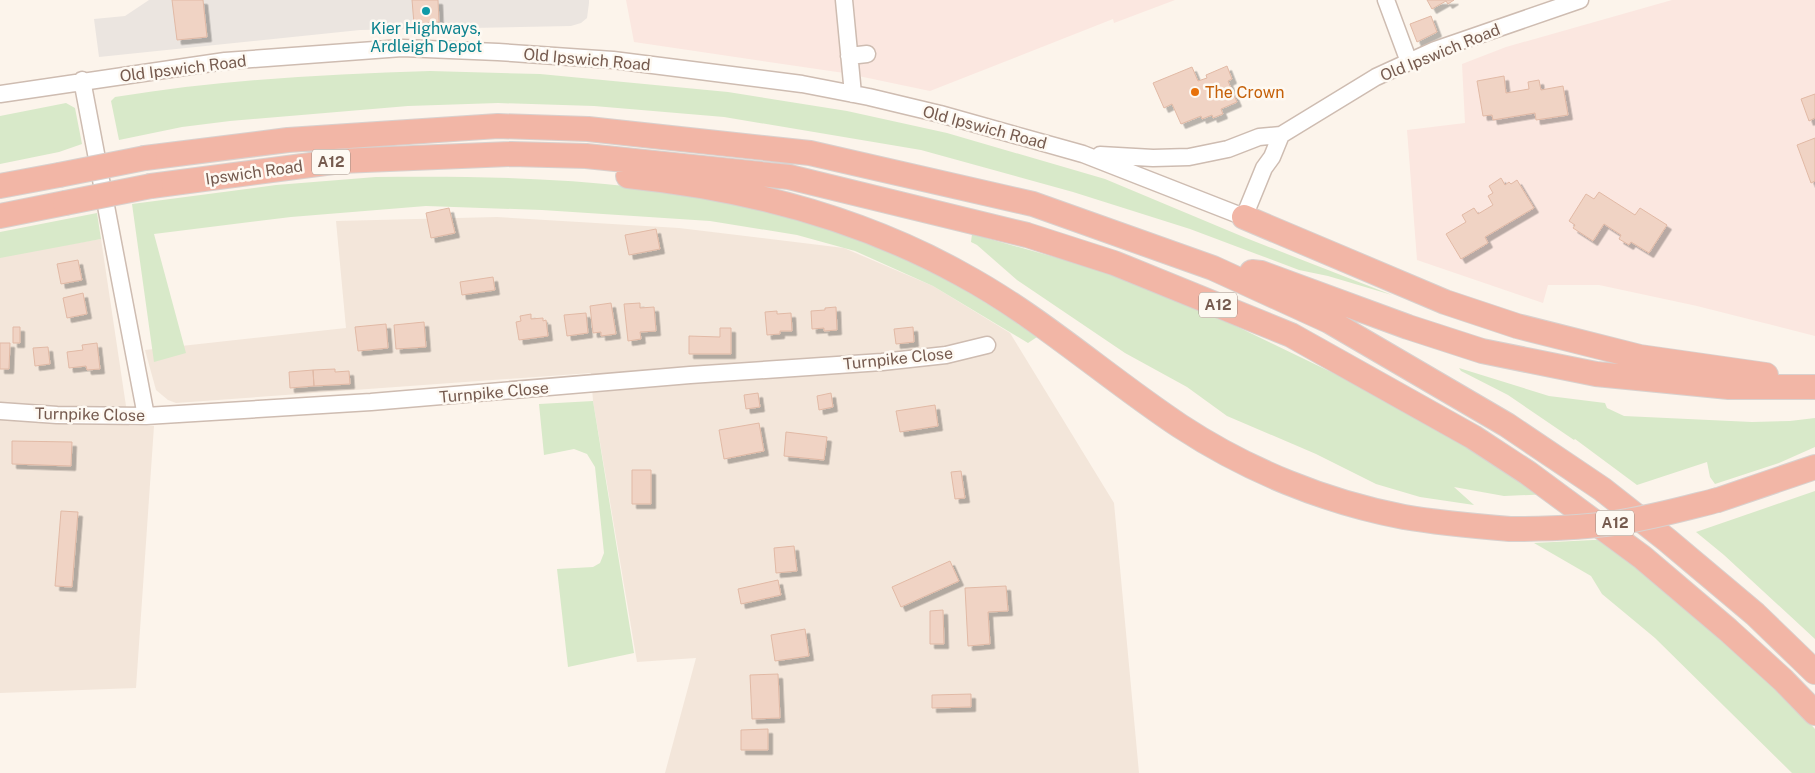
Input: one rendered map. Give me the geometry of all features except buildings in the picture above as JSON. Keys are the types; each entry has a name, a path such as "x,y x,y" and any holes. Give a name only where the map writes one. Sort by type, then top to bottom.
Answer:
{"highway":[{"name":"Ipswich Road","path":"0,186 145,158 288,140 498,126 588,129 810,153 1033,204 1213,268"},
{"name":"Ipswich Road","path":"0,216 152,186 341,161 511,154"},
{"name":"A12","path":"511,154 560,169 632,176 709,187 746,195 823,215 902,244 962,274 1049,331 1133,394 1182,427 1232,456 1309,491 1370,509 1442,523 1510,529 1562,528 1647,518 1718,500 1815,467"},
{"name":"A12","path":"511,154 586,156 789,177 1027,235 1114,263 1291,335 1473,437 1528,473 1605,528 1687,594 1783,680 1815,713"},
{"path":"1244,217 1445,302 1517,326 1640,357 1815,382"},
{"name":"A12","path":"1213,268 1261,273 1408,327 1482,351 1596,374 1729,387 1815,387"},
{"name":"A12","path":"1213,268 1329,321 1507,425 1549,452 1609,495 1708,573 1755,614 1815,672"}],"street":[{"path":"844,0 853,94"},
{"path":"1386,0 1409,62"},
{"name":"Old Ipswich Road","path":"1083,154 1176,158 1204,155 1245,144 1259,137 1281,135 1370,81 1435,50 1580,0"},
{"name":"Old Ipswich Road","path":"0,94 82,80 225,61 402,48 613,60 802,84 940,114 1083,154 1244,217"},
{"path":"850,56 867,54"},
{"path":"82,80 146,416"},
{"path":"1244,217 1264,168 1272,157 1281,135"},
{"name":"Turnpike Close","path":"0,411 57,415 146,416 372,402 690,375 882,362 946,356 987,345"}],"shaded area":[{"path":"149,0 589,0 589,3 587,18 581,23 571,26 360,30 99,57 94,19 125,16"},
{"path":"626,0 1175,0 1114,23 1113,19 930,91 844,73 634,42"},
{"path":"1672,0 1815,0 1815,336 1697,306 1599,285 1548,285 1543,303 1417,260 1407,130 1465,123 1462,64 1506,47"},
{"path":"497,217 679,228 844,248 933,286 1010,333 1114,503 1139,773 665,773 696,658 637,662 593,401 591,373 176,403 168,400 156,390 145,350 346,328 336,221"},
{"path":"101,239 129,426 154,426 136,688 0,693 0,256"}],"green space":[{"path":"430,71 540,74 728,92 847,111 947,133 1105,179 1246,238 1392,295 1328,276 1299,270 1190,229 1073,192 921,150 724,117 594,106 498,103 408,106 230,121 182,127 119,140 111,101 115,97 233,82 312,76"},
{"path":"66,103 75,108 82,144 59,152 0,164 0,116"},
{"path":"376,177 488,177 599,184 654,189 763,209 827,226 904,258 972,294 1037,337 1028,343 933,286 855,251 797,235 710,221 542,210 426,206 291,217 154,234 186,353 154,362 132,204 276,185"},
{"path":"97,213 101,239 0,258 0,232"},
{"path":"972,234 1147,283 1478,443 1551,494 1504,496 1454,487 1474,505 1420,497 1376,484 1316,454 1227,416 1187,387 1125,353 1017,280 977,245 971,242"},
{"path":"1459,368 1549,396 1605,403 1607,408 1624,416 1752,422 1815,418 1815,447 1779,463 1715,484 1710,477 1707,462 1637,485 1575,439 1508,395 1461,371"},
{"path":"593,401 634,653 568,667 557,569 593,567 600,563 604,553 595,467 587,454 574,449 544,455 539,404"},
{"path":"1815,491 1815,639 1724,555 1696,532"},
{"path":"1613,539 1767,677 1815,729 1815,773 1792,773 1655,638 1602,594 1591,576 1534,543"}],"place":[{"name":"Kier Highways, Ardleigh Depot","path":"426,11"},
{"name":"The Crown","path":"1195,92"}]}
